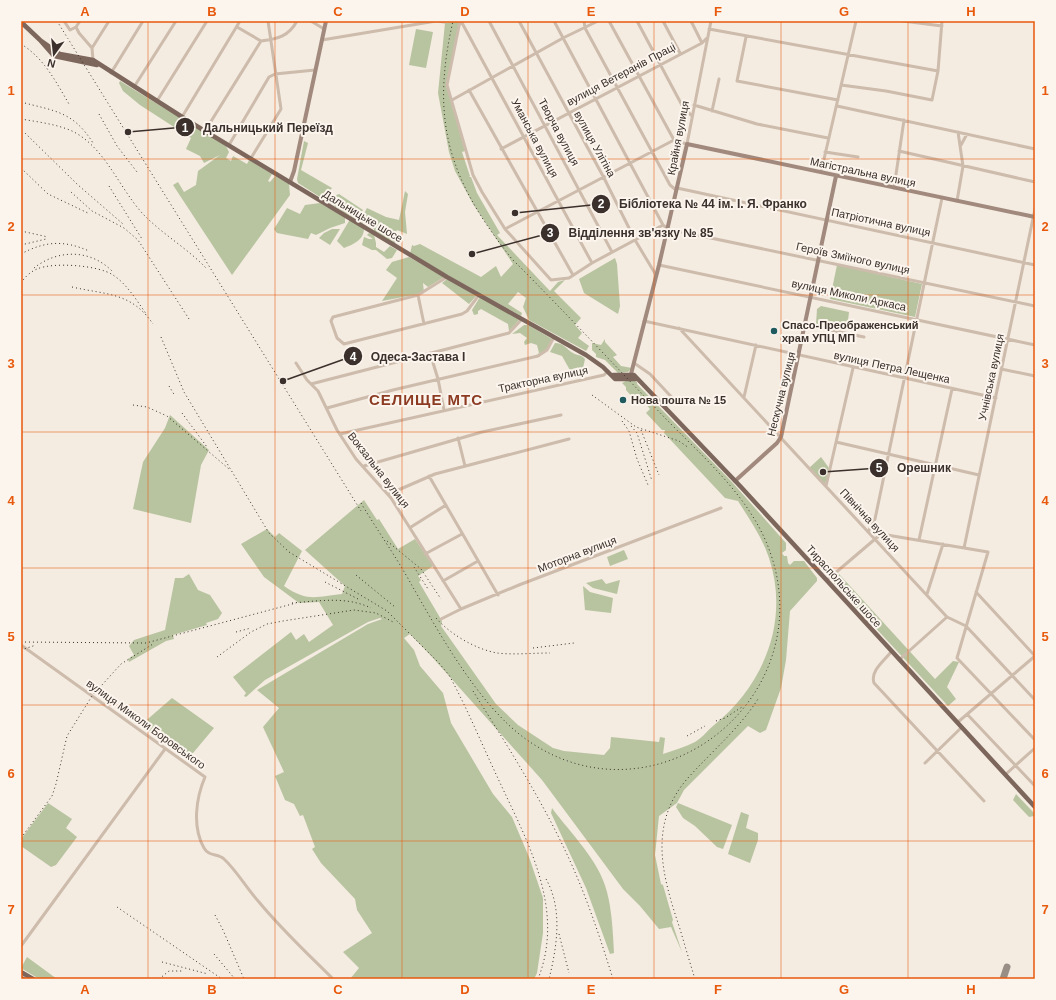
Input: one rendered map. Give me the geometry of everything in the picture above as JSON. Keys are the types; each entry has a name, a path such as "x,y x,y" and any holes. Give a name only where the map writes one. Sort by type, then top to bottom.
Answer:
{"main road":[{"path":"21,22 54,56 90,63 106,70"},
{"path":"40,40 57,53 93,60 106,70"},
{"name":"Дальницьке шосе","path":"106,70 447,277 586,355 610,373"},
{"path":"610,373 631,376"},
{"name":"Тираспольське шосе","path":"631,376 637,379 735,481 1035,807"},
{"path":"21,972 33,979"}],"street":[{"path":"64,21 70,30 76,27 80,21"},
{"path":"92,48 109,21"},
{"path":"111,73 143,21"},
{"path":"134,87 176,21"},
{"path":"157,101 207,21"},
{"path":"182,117 240,21"},
{"path":"251,158 281,108 268,21"},
{"path":"237,27 261,41 285,36 292,30 298,21"},
{"path":"311,21 324,29"},
{"path":"290,182 294,171 326,21"},
{"path":"321,40 436,21 444,22"},
{"path":"461,21 447,85 473,175 505,230 551,280 569,278 592,263 664,225"},
{"name":"Уманська вулиця","path":"461,21 592,263"},
{"name":"Творча вулиця","path":"489,21 612,252"},
{"name":"вулиця Улітіна","path":"519,21 604,178 635,240 656,275"},
{"path":"554,21 630,164 664,225 668,229"},
{"path":"584,21 585,28 670,186 677,189"},
{"path":"452,100 563,38 598,21"},
{"path":"609,21 674,140 687,144"},
{"path":"637,21 684,109 691,115"},
{"path":"663,21 680,53"},
{"path":"691,21 702,43"},
{"name":"Крайня вулиця","path":"631,376 668,229 687,144 691,115 711,21"},
{"path":"821,172 856,21"},
{"path":"903,21 942,26"},
{"path":"841,84 932,100 938,71 942,21"},
{"path":"76,27 79,33 92,48 93,60"},
{"path":"709,29 938,71"},
{"path":"746,37 737,80 838,100"},
{"name":"вулиця Ветеранів Праці","path":"501,149 638,75 702,43 707,38"},
{"path":"205,130 261,41"},
{"path":"229,145 269,77 276,74 315,70"},
{"path":"712,111 719,79"},
{"path":"469,90 501,149 574,275"},
{"path":"694,105 757,124 828,138"},
{"path":"837,106 1035,150"},
{"path":"894,188 904,120"},
{"path":"958,132 963,166 958,201"},
{"path":"961,145 967,134"},
{"path":"505,230 579,189 604,178 674,140"},
{"name":"Магістральна вулиця","path":"687,144 1034,217"},
{"path":"899,151 1035,182"},
{"path":"825,152 858,157"},
{"name":"Нескучна вулиця","path":"735,481 777,444 781,437 800,355 836,176"},
{"name":"Патріотична вулиця","path":"677,189 828,219 1035,265"},
{"path":"868,532 875,519 942,198"},
{"name":"Учнівська вулиця","path":"964,548 1035,209"},
{"name":"Героїв Зміїного вулиця","path":"668,229 1035,306"},
{"name":"вулиця Миколи Аркаса","path":"659,265 812,296 1035,345"},
{"path":"447,277 418,295 333,317 331,320 341,343 344,344 424,324 467,311 479,295"},
{"path":"418,295 424,324"},
{"path":"311,384 319,380 509,333 522,319"},
{"name":"вулиця Петра Лещенка","path":"644,321 853,368 996,398"},
{"path":"806,325 864,337"},
{"name":"Північна вулиця","path":"679,328 947,617 966,626 1035,700"},
{"path":"327,408 438,379 538,356 547,350 554,337"},
{"path":"744,397 756,345"},
{"path":"430,353 438,379 444,410"},
{"name":"Вокзальна вулиця","path":"296,363 307,380 318,391 340,434 364,466 370,471 382,489 389,494 411,527 425,554 461,608"},
{"path":"634,363 647,371 678,404"},
{"path":"826,486 853,368"},
{"path":"1001,369 1035,376"},
{"name":"Тракторна вулиця","path":"340,434 610,373"},
{"path":"919,540 952,389"},
{"path":"364,466 458,438 561,415"},
{"path":"458,438 465,466"},
{"path":"389,494 429,476 569,439"},
{"path":"836,442 980,475"},
{"path":"429,476 498,594"},
{"path":"411,527 446,505"},
{"name":"Моторна вулиця","path":"441,619 461,608 721,508"},
{"path":"425,554 462,534"},
{"path":"827,580 874,538 883,534 988,552 957,658 1035,740"},
{"path":"927,594 943,544"},
{"path":"443,581 478,561"},
{"path":"958,722 1035,656 976,592"},
{"path":"899,660 947,617"},
{"name":"вулиця Миколи Боровського","path":"21,645 206,777 201,790 197,820 197,831 204,849 209,854 223,858 278,924 334,979"},
{"path":"891,652 874,672 872,678 874,683 939,750 984,801"},
{"path":"967,714 1035,786"},
{"path":"925,763 962,727"},
{"path":"1006,774 1035,748"},
{"path":"21,946 165,749"}],"green space":[{"path":"458,21 459,23 446,85 465,151 462,152 470,176 469,177 471,177 477,193 500,233 497,235 550,291 558,282 565,280 554,291 581,318 575,325 582,333 578,338 589,346 586,351 529,320 523,307 526,298 518,292 508,304 522,313 521,316 410,254 412,245 414,246 420,244 481,277 496,266 501,277 513,264 473,204 455,171 449,152 438,93 445,23"},
{"path":"416,29 433,32 426,68 409,65"},
{"path":"120,81 226,146 229,152 226,158 231,161 233,156 247,164 249,160 272,174 268,181 270,182 275,176 289,184 290,195 232,275 173,185 178,182 184,192 196,185 198,171 220,155 204,163 200,156 186,149 191,138 140,105 123,91 119,83"},
{"path":"304,141 308,143 301,170 332,188 326,195 328,196 330,194 334,196 339,194 363,210 358,220 298,183 297,179"},
{"path":"405,191 408,194 405,212 407,234 397,230 392,239 396,241 395,245 374,232 374,229 363,222 362,224 361,219 367,208 386,217 399,220"},
{"path":"320,203 345,217 345,223 316,235 311,233 308,239 277,233 274,229 287,208 300,214 305,205"},
{"path":"349,221 364,228 364,232 358,241 344,248 337,241"},
{"path":"332,229 340,229 330,245 319,238 324,233"},
{"path":"369,233 374,235 376,247 384,252 390,246 397,250 392,258 387,259 376,250 372,250 362,245 364,237 373,239 367,235"},
{"path":"409,257 444,277 428,287 423,283 424,293 382,301 397,278 386,270 392,262"},
{"path":"615,258 617,264 620,306 618,314 584,293 579,279"},
{"path":"837,265 922,284 915,317 830,299"},
{"path":"447,279 477,295 469,304 442,283"},
{"path":"480,297 520,319 509,331 508,324 481,309 478,311 478,314 474,315 472,310"},
{"path":"821,306 849,312 847,329 843,330 816,324 817,309"},
{"path":"524,325 528,325 552,339 547,350 536,355 539,353 537,345 531,343 525,345 524,342 527,338 520,333 512,334"},
{"path":"605,339 605,342 617,355 613,357 621,366 632,368 628,372 618,373 605,360 596,357 596,354 592,350 592,343 601,345"},
{"path":"555,343 563,345 573,353 582,356 585,359 581,377 578,367 571,372 562,356 550,352"},
{"path":"630,379 637,382 637,384 731,481 786,543 786,550 782,553 784,556 787,556 788,563 790,565 794,561 804,561 817,578 817,581 790,611 786,660 781,688 766,730 760,733 748,726 684,790 677,803 659,816 655,855 661,884 663,885 673,920 672,922 682,952 671,927 659,929 640,906 623,889 542,780 410,634 404,638 414,650 420,666 443,693 451,723 493,794 512,817 529,857 543,898 543,933 537,973 534,979 350,979 359,968 343,952 372,933 357,910 355,899 321,863 312,849 315,847 303,815 300,816 294,804 285,800 275,776 284,772 263,727 279,708 257,690 368,624 382,619 380,618 368,622 265,680 246,697 244,696 246,693 233,677 291,632 296,640 304,634 309,642 333,625 319,602 299,603 264,577 241,544 267,529 275,537 279,533 302,551 284,586 299,594 312,597 342,594 345,586 305,550 364,500 377,520 379,519 398,549 415,539 433,566 418,576 421,580 419,582 442,621 441,626 496,704 518,725 553,748 564,751 604,755 610,748 611,737 659,742 660,737 665,738 663,754 691,744 700,739 731,710 759,671 768,650 774,628 776,605 775,582 769,558 763,543 738,501 725,498 664,433 665,430 662,430 646,413 650,409 643,401 639,405 622,383"},
{"path":"170,415 209,450 201,465 191,523 133,509 143,462 165,428"},
{"path":"821,457 829,468 825,485 809,468"},
{"path":"624,550 628,559 610,566 607,557"},
{"path":"189,574 198,590 210,595 222,613 218,619 206,623 207,625 173,635 174,639 166,641 129,662 128,659 134,655 129,646 134,640 165,630 175,578 183,578"},
{"path":"839,574 935,679 953,661 959,662 947,687 956,699 948,706 832,581"},
{"path":"602,579 606,584 620,580 617,594 593,588 586,583"},
{"path":"583,586 590,592 613,598 611,613 585,610"},
{"path":"172,698 214,728 188,759 141,725"},
{"path":"1016,794 1034,813 1034,816 1029,817 1013,800"},
{"path":"48,803 72,819 66,828 77,837 56,865 51,867 21,846 21,839"},
{"path":"678,803 732,825 723,849 717,847 695,826 683,818 676,807"},
{"path":"552,808 584,848 598,869 603,880 610,907 614,953 610,954 586,888 551,813"},
{"path":"741,812 749,815 746,828 758,833 758,840 750,863 728,854"},
{"path":"27,957 57,979 39,979 21,968"}],"taxiway":[{"path":"1003,979 1007,967"}],"railway":[{"path":"57,21 361,511"},
{"path":"361,503 447,645 477,689 509,726 527,740 578,764 629,769 677,758 719,732 753,696 774,650 780,599 767,544 748,509 724,478 710,463 512,259 490,230 473,203 450,148 445,119 444,89 446,57 453,21"},
{"path":"21,44 43,63 69,104"},
{"path":"21,102 53,110 70,118 86,132 93,143"},
{"path":"99,114 117,146 137,172"},
{"path":"21,119 60,127 72,131 84,138 103,157 134,204 143,214 206,268"},
{"path":"25,133 78,185 123,224"},
{"path":"21,168 48,194 90,214"},
{"path":"109,186 142,239"},
{"path":"71,192 92,211 124,228 138,240 189,319"},
{"path":"21,231 48,237"},
{"path":"21,245 46,239"},
{"path":"21,254 46,244 71,245 89,251"},
{"path":"34,268 53,257 74,254 95,259 104,264 113,272"},
{"path":"21,283 32,272 44,267 64,265 97,269 113,275 123,283 147,315"},
{"path":"72,287 117,296 127,300 145,314 153,324"},
{"path":"161,337 184,392 269,533 289,552 387,611 449,675 518,821 538,872 545,898 548,925 546,952 538,979"},
{"path":"169,386 175,396"},
{"path":"592,395 636,427 679,441 689,448"},
{"path":"133,405 147,407 167,416 229,469"},
{"path":"182,413 207,447"},
{"path":"622,421 629,431 637,459 648,485"},
{"path":"631,426 637,433 652,481"},
{"path":"641,430 659,475"},
{"path":"387,541 421,569 441,599"},
{"path":"414,567 428,589"},
{"path":"356,575 395,607"},
{"path":"325,582 360,600"},
{"path":"292,603 332,600 362,604 371,608"},
{"path":"21,642 146,643 296,603"},
{"path":"217,657 251,632 267,624 354,610 376,613 395,623"},
{"path":"436,618 448,630 464,640 489,651 510,654 550,653"},
{"path":"236,632 251,628"},
{"path":"533,648 574,643"},
{"path":"21,838 52,796 67,736 92,696 121,664 153,644"},
{"path":"21,650 36,645"},
{"path":"473,691 532,787 563,846 591,912 613,979"},
{"path":"695,979 668,891 664,872 662,852 663,834 667,815 675,797 687,779 734,730 758,699"},
{"path":"716,721 725,718 742,707"},
{"path":"687,736 705,726"},
{"path":"546,879 555,903 557,915 556,941 549,979"},
{"path":"117,907 222,979"},
{"path":"215,915 244,979"},
{"path":"559,934 569,973"},
{"path":"214,954 235,979"},
{"path":"162,962 208,974"},
{"path":"159,979 169,971 182,971"}],"place":[{"name":"Дальницький Переїзд","path":"128,132"},
{"name":"Бібліотека № 44 ім. І. Я. Франко","path":"515,213"},
{"name":"Відділення зв'язку № 85","path":"472,254"},
{"name":"Спасо-Преображенський храм УПЦ МП","path":"774,331"},
{"name":"Одеса-Застава I","path":"283,381"},
{"name":"Нова пошта № 15","path":"623,400"},
{"name":"Орешник","path":"823,472"}],"district":[{"name":"CЕЛИЩЕ МТС","path":"426,400"}]}
